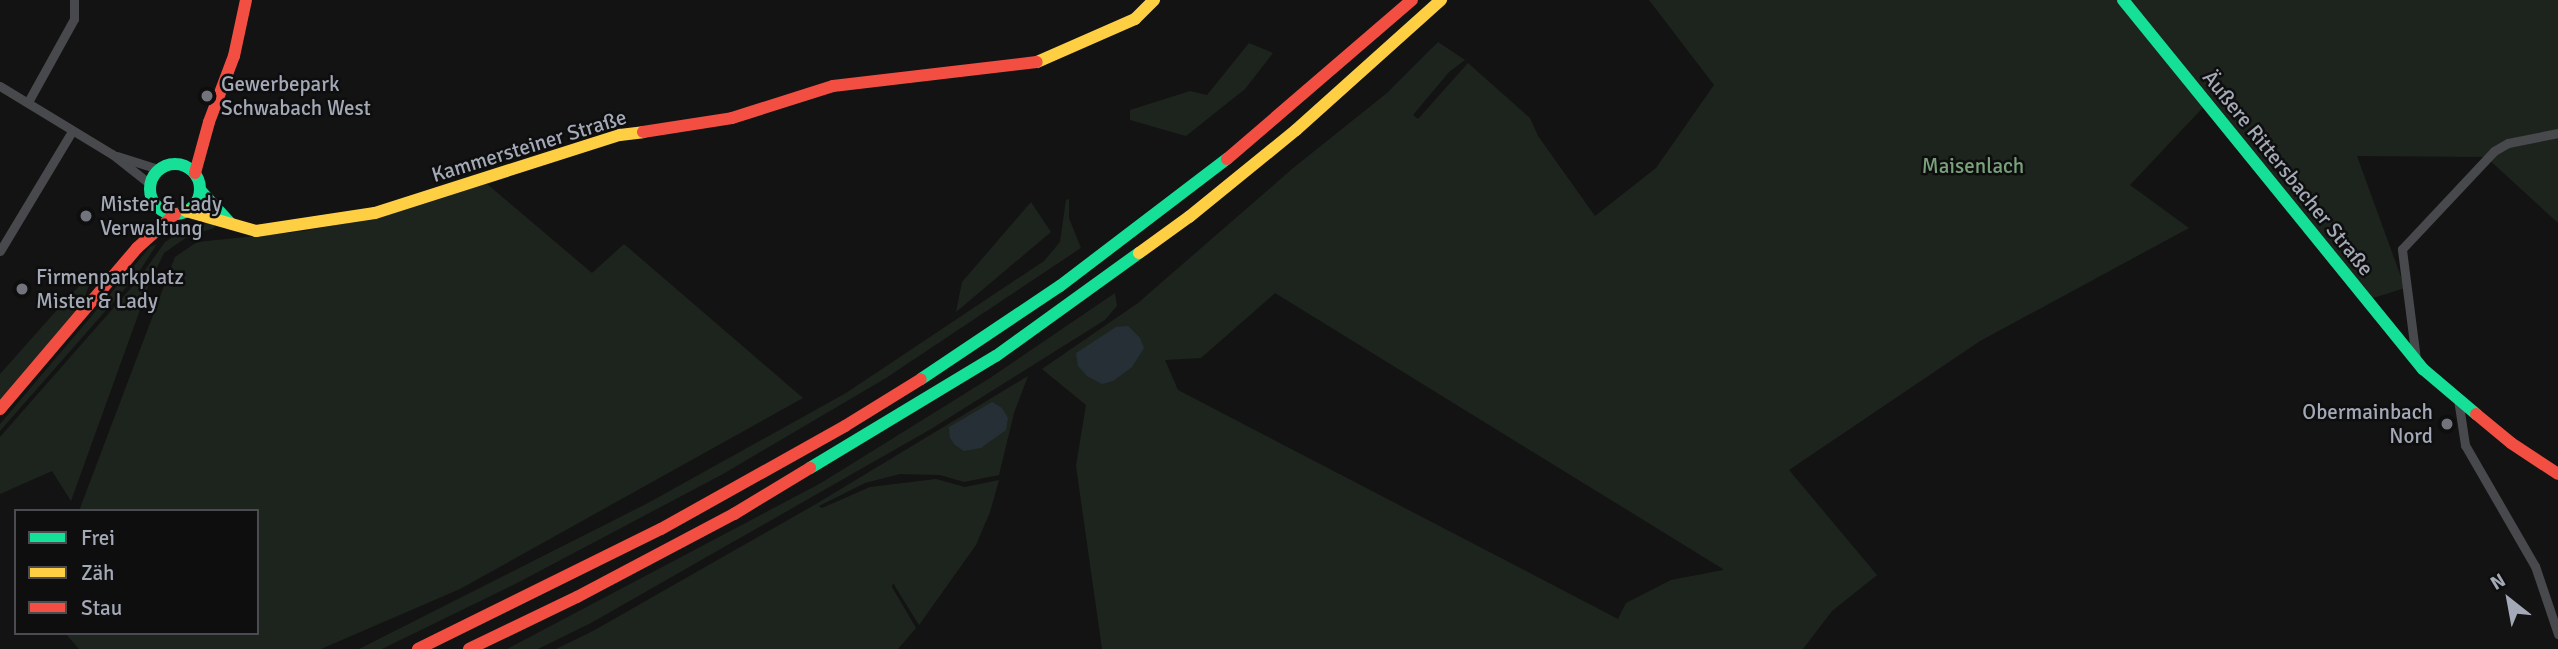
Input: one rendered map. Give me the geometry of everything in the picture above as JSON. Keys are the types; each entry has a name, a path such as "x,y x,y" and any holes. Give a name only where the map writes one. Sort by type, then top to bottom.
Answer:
{"main road":[{"path":"230,223 200,190 195,173 209,122 234,56 246,0"},
{"name":"Kammersteiner Straße","path":"181,213 257,230 375,213 620,135 732,118 834,86 1031,65 1135,19 1154,0"},
{"path":"418,649 661,528 845,426 926,376 1060,286 1203,180 1412,0"},
{"path":"469,649 577,597 734,514 996,356 1189,217 1296,130 1441,0"},
{"name":"Äußere Rittersbacher Straße","path":"2123,0 2420,365 2511,443 2558,474"},
{"path":"137,248 154,203 149,184 159,169 177,163 195,145 209,122"},
{"path":"177,163 195,173"},
{"path":"0,410 137,248 196,202 200,190"},
{"path":"154,203 167,213 181,213"}],"street":[{"path":"28,102 74,19 74,0"},
{"path":"0,86 112,154 149,184"},
{"path":"0,251 72,131"},
{"path":"2420,365 2402,249 2494,151 2508,143 2558,133"},
{"path":"112,154 159,169"},
{"path":"2458,399 2465,445 2535,566 2558,634"}],"green space":[{"name":"Maisenlach","path":"1649,0 2558,0 2558,223 2486,157 2357,156 2405,288 2370,299 2211,99 2130,185 2189,228 1980,341 1789,470 1877,575 1832,611 1803,649 1102,649 1076,466 1086,405 1042,369 1138,303 1292,169 1387,93 1438,42 1465,60 1449,72 1413,115 1418,119 1468,63 1530,118 1538,136 1595,216 1656,168 1714,85","holes":["1275,293 1723,569 1671,580 1626,603 1618,619 1178,390 1165,360 1201,358"]},
{"path":"1249,43 1273,53 1245,89 1186,136 1130,120 1130,110 1190,91 1207,95"},
{"path":"487,184 592,273 624,244 803,398 460,589 321,649 79,649 67,635 259,635 259,509 80,509 175,257 197,242 304,231 347,223"},
{"path":"1069,199 1069,218 1081,248 886,378 723,474 519,582 382,649 359,649 648,503 846,393 1044,261 1060,242 1066,200"},
{"path":"1031,202 1051,232 956,312 962,282"},
{"path":"210,222 216,224 214,228 187,237 164,253 150,282 71,501 52,471 0,494 0,437 138,280 165,242 184,230"},
{"path":"157,244 137,275 0,431 0,424 150,247"},
{"path":"92,277 81,307 0,401 0,374 64,302 87,278"},
{"path":"1115,293 1117,306 1105,320 931,429 591,623 538,649 507,649 821,483 990,378"},
{"path":"1028,376 1014,413 999,475 964,482 940,475 900,474 865,483 819,506 822,508 870,487 936,479 965,487 999,480 990,512 976,545 919,625 893,583 892,587 916,628 898,649 556,649 593,631 816,504"}],"shaded area":[{"path":"1128,326 1140,338 1144,348 1132,367 1113,381 1102,384 1087,376 1078,366 1076,353 1116,327"},
{"path":"992,402 1002,408 1008,418 1006,430 981,448 964,451 955,445 950,438 949,427"}],"traffic: fast":[{"path":"2123,0 2423,369 2476,414"},
{"path":"921,379 1060,286 1227,159"},
{"path":"175,164 193,171 200,189 193,207 175,214 157,207 150,189 157,171 175,164"},
{"path":"200,190 230,223"},
{"path":"810,468 996,356 1139,253"}],"traffic: slow":[{"path":"1037,62 1135,19 1154,0"},
{"path":"1139,253 1189,217 1296,130 1441,0"},
{"path":"186,211 256,231 375,213 620,135 643,132"}],"traffic: jam":[{"path":"195,173 209,122 234,56 246,0"},
{"path":"1227,159 1412,0"},
{"path":"643,132 732,118 833,86 1037,62"},
{"path":"0,409 137,248 175,214"},
{"path":"418,649 661,529 845,426 921,379"},
{"path":"2476,414 2511,443 2558,474"},
{"path":"469,649 577,597 734,514 810,468"}],"place":[{"name":"Gewerbepark Schwabach West","path":"207,96"},
{"name":"Mister & Lady Verwaltung","path":"86,216"},
{"name":"Firmenparkplatz Mister & Lady","path":"22,289"},
{"name":"Obermainbach Nord","path":"2447,424"}]}
